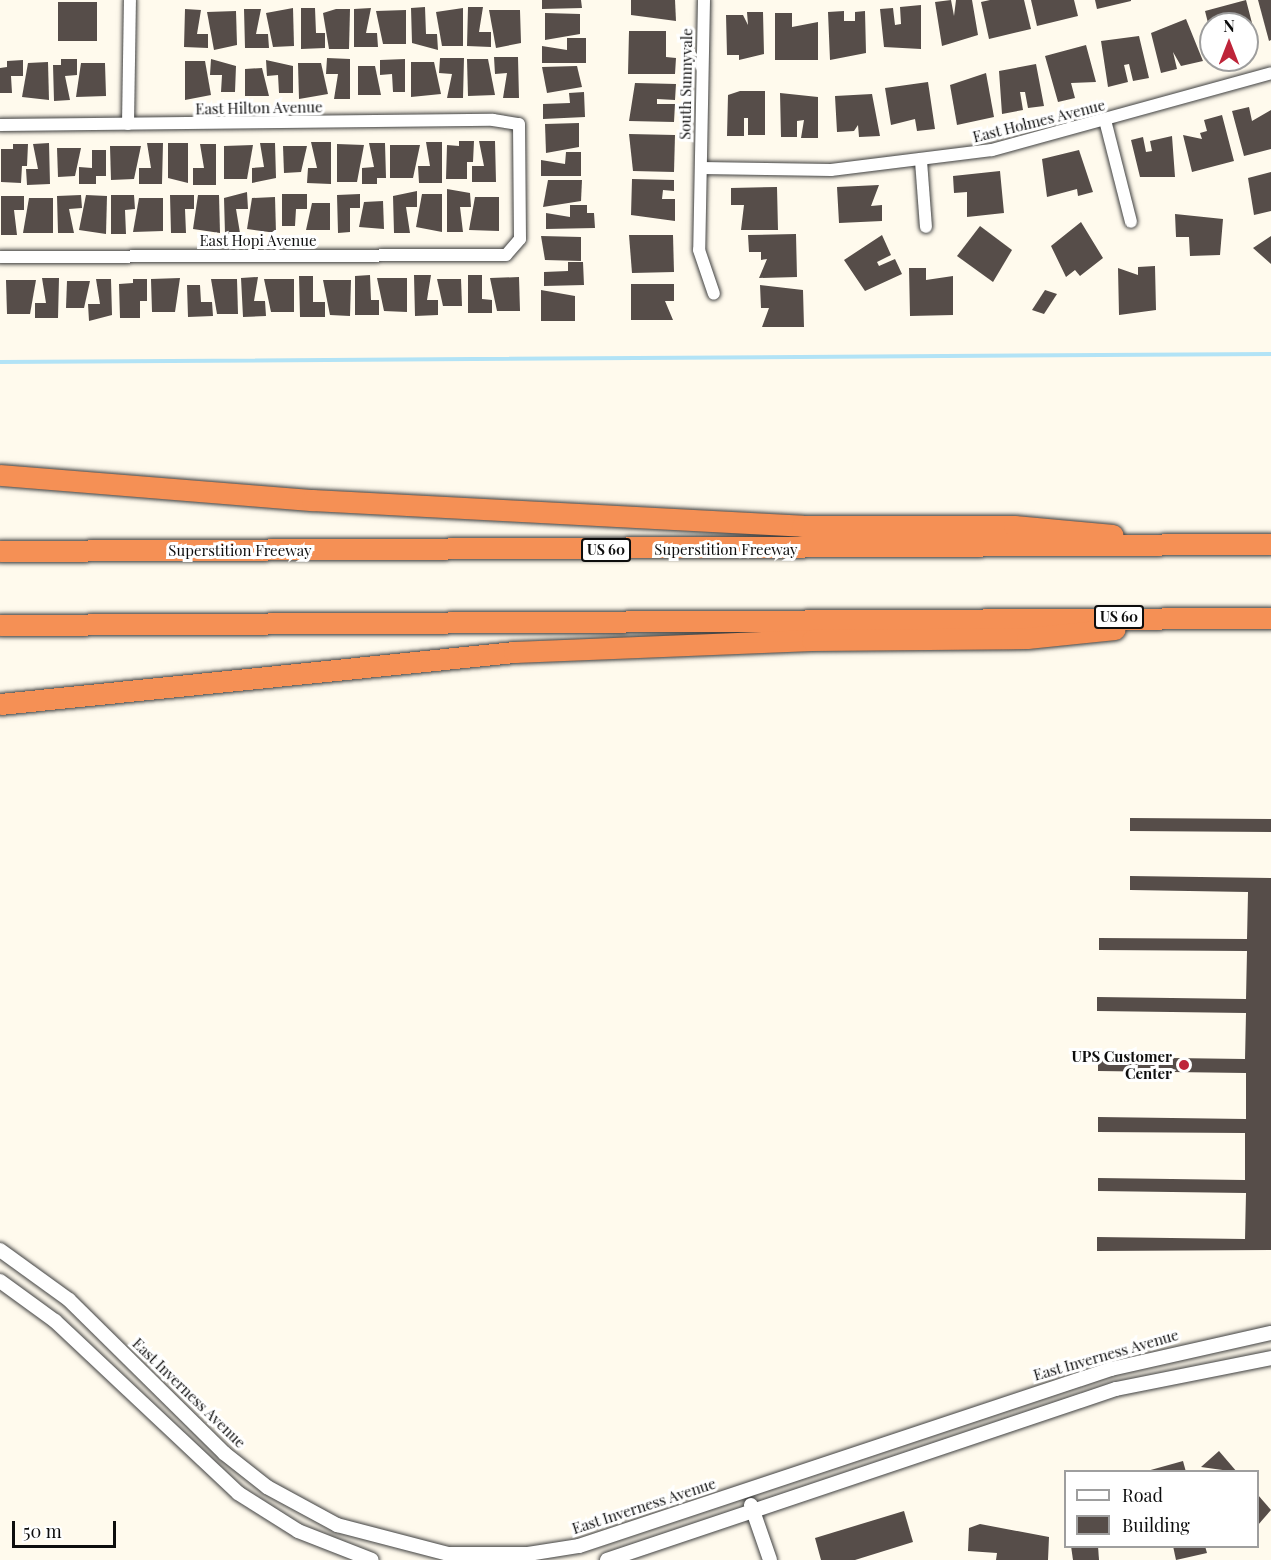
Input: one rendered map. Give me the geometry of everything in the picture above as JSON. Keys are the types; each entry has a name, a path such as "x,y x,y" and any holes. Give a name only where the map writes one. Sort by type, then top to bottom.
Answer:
{"highway":[{"path":"0,475 312,500 766,524 1014,526 1212,544"},
{"name":"Superstition Freeway","path":"0,551 1271,544"},
{"path":"0,704 514,652 812,640 1027,638 1213,618"},
{"name":"US 60","path":"0,625 1271,618"}],"street":[{"path":"128,124 130,0"},
{"name":"South Sunnyvale","path":"704,0 699,250 714,294"},
{"name":"East Holmes Avenue","path":"701,168 831,170 992,150 1271,73"},
{"name":"East Hilton Avenue","path":"0,125 493,120 519,124 520,239 515,250"},
{"path":"1105,120 1131,222"},
{"path":"921,160 926,226"},
{"name":"East Hopi Avenue","path":"0,256 506,255 515,250"},
{"name":"East Inverness Avenue","path":"0,1250 52,1285 103,1331 224,1453 267,1487 337,1525 447,1557 528,1554 579,1545 1111,1369 1271,1333"},
{"path":"0,1281 84,1347 238,1493 298,1531 372,1560"},
{"path":"84,1347 103,1331"},
{"path":"607,1560 1116,1389 1271,1358"},
{"path":"1111,1369 1116,1389"},
{"path":"747,1491 770,1560"}],"building":[{"path":"542,0 581,0 582,8 542,9"},
{"path":"631,0 675,0 676,21 631,15"},
{"path":"951,0 954,16 956,0 972,0 978,35 942,46 935,2"},
{"path":"1024,0 1031,29 989,39 981,2"},
{"path":"1031,0 1074,0 1078,16 1037,26"},
{"path":"1095,0 1131,0 1131,1 1097,9"},
{"path":"1246,0 1249,12 1205,12"},
{"path":"1258,0 1271,0 1271,40 1269,41"},
{"path":"58,2 97,2 97,41 58,41"},
{"path":"921,5 921,49 884,47 880,9 893,8 895,25 901,24 900,7"},
{"path":"425,7 426,34 437,34 438,50 412,43 411,8"},
{"path":"468,7 483,7 479,32 491,32 491,47 467,46"},
{"path":"293,8 294,46 273,47 266,13"},
{"path":"301,8 315,8 316,33 325,33 325,48 301,49"},
{"path":"371,8 366,33 377,33 378,47 354,47 354,9"},
{"path":"463,8 463,46 442,46 436,12"},
{"path":"185,9 201,10 197,34 208,34 208,48 184,47"},
{"path":"244,9 261,9 256,34 268,34 269,48 245,48"},
{"path":"336,9 350,9 349,49 329,49 323,13"},
{"path":"406,10 406,44 383,44 376,11"},
{"path":"489,10 520,10 521,43 496,48"},
{"path":"236,11 237,45 214,50 207,12"},
{"path":"844,11 844,21 855,21 855,12 865,11 866,53 830,60 828,12"},
{"path":"747,12 763,12 764,54 739,60 739,55 727,55 726,15 743,15 748,25"},
{"path":"545,13 580,14 580,34 545,40"},
{"path":"775,13 792,13 792,27 818,22 818,60 775,60"},
{"path":"1186,19 1199,51 1199,62 1181,66 1173,52 1177,69 1161,73 1151,33"},
{"path":"629,31 666,31 666,57 676,58 675,74 628,74"},
{"path":"1139,36 1149,78 1133,81 1129,64 1124,65 1128,82 1108,87 1101,41"},
{"path":"567,38 586,38 586,63 542,63 542,46 567,50"},
{"path":"1086,45 1096,82 1071,83 1075,98 1058,102 1045,56"},
{"path":"494,57 518,57 519,98 503,98 507,73 495,74"},
{"path":"327,58 350,59 350,99 334,99 338,74 326,74"},
{"path":"440,58 464,58 463,98 447,98 452,74 439,73"},
{"path":"61,59 77,59 77,75 65,76 70,100 54,101 53,65 61,65"},
{"path":"211,59 236,66 235,92 221,92 222,75 210,75"},
{"path":"405,59 405,92 393,92 392,74 380,75 380,60"},
{"path":"467,59 488,59 495,95 468,96"},
{"path":"23,60 23,76 11,76 12,93 0,93 0,68 7,67 7,61"},
{"path":"266,60 293,66 293,93 279,93 278,75 267,76"},
{"path":"185,61 205,61 211,95 185,100"},
{"path":"48,62 49,100 22,97 28,63"},
{"path":"411,62 434,62 441,94 411,97"},
{"path":"81,63 105,63 106,96 76,97"},
{"path":"298,63 321,63 328,94 299,99"},
{"path":"1036,64 1044,106 1028,108 1025,92 1020,92 1023,110 1002,114 999,71"},
{"path":"358,66 375,66 381,95 358,95"},
{"path":"577,66 582,87 547,93 542,67"},
{"path":"262,68 269,96 245,96 245,69"},
{"path":"986,73 994,117 957,125 950,85"},
{"path":"928,82 935,129 917,131 915,119 891,125 885,88"},
{"path":"635,83 676,84 675,100 657,99 657,104 675,104 674,122 629,121"},
{"path":"740,91 765,91 765,135 748,135 748,118 744,118 744,136 727,136 728,95"},
{"path":"584,92 585,117 543,119 543,104 570,103 569,93"},
{"path":"780,93 818,97 818,138 801,138 804,120 797,121 797,137 781,137"},
{"path":"872,94 880,136 859,137 858,125 854,131 837,132 835,96"},
{"path":"1249,107 1252,121 1271,110 1271,149 1244,156 1232,111"},
{"path":"1222,115 1234,161 1192,172 1183,135 1202,139 1200,133 1207,131 1204,120"},
{"path":"579,123 579,147 546,153 545,124"},
{"path":"629,134 675,135 674,172 633,171"},
{"path":"1172,136 1175,177 1140,177 1131,140 1143,137 1146,152 1152,151 1150,141"},
{"path":"459,141 474,141 473,162 467,162 467,179 446,179 447,145 459,146"},
{"path":"479,141 495,141 496,182 472,182 472,166 484,166"},
{"path":"311,142 331,142 331,184 307,183 308,168 317,168"},
{"path":"426,142 442,142 442,183 419,183 418,166 430,166"},
{"path":"49,143 50,184 27,185 26,169 38,169 33,144"},
{"path":"147,143 163,143 162,184 139,184 139,168 151,168"},
{"path":"168,143 188,143 188,183 168,178"},
{"path":"260,143 275,143 276,178 252,183 252,168 264,167"},
{"path":"369,143 385,143 386,178 377,178 377,184 362,184 362,168 374,167"},
{"path":"13,144 28,144 27,166 22,166 21,183 1,182 1,149 13,149"},
{"path":"200,144 216,144 216,185 193,185 193,168 204,168"},
{"path":"337,144 364,145 357,182 337,182"},
{"path":"253,145 247,179 224,179 224,146"},
{"path":"390,145 420,145 413,178 390,178"},
{"path":"110,146 141,146 134,179 111,180"},
{"path":"283,146 307,146 301,172 284,173"},
{"path":"57,148 81,148 75,176 58,177"},
{"path":"92,150 106,150 106,176 96,176 96,184 79,184 79,167 92,168"},
{"path":"1079,150 1093,192 1078,196 1077,189 1047,197 1042,159"},
{"path":"566,152 581,152 581,176 541,176 541,160 565,164"},
{"path":"1000,171 1004,213 967,217 967,192 954,193 953,176"},
{"path":"1271,172 1271,211 1254,215 1248,178"},
{"path":"632,179 674,180 674,191 663,190 662,199 675,199 675,221 631,215"},
{"path":"548,180 582,180 581,201 543,207"},
{"path":"879,185 871,206 882,205 882,221 839,223 837,187"},
{"path":"777,187 778,230 741,230 744,205 731,205 731,188"},
{"path":"447,189 470,193 471,207 460,207 463,232 447,232"},
{"path":"417,191 417,207 406,207 410,233 394,233 393,196"},
{"path":"247,192 248,209 236,209 240,233 225,234 224,198"},
{"path":"282,194 307,194 307,209 296,209 295,226 282,226"},
{"path":"360,194 360,208 350,208 350,232 338,233 337,195"},
{"path":"422,194 442,194 442,232 416,227"},
{"path":"81,195 82,208 69,209 74,233 58,233 57,196"},
{"path":"86,195 107,196 106,234 79,230"},
{"path":"111,195 134,195 135,209 125,210 126,234 111,234"},
{"path":"170,195 194,195 194,209 185,209 186,233 171,233"},
{"path":"198,195 219,195 220,233 193,229"},
{"path":"1,196 24,196 24,210 14,210 17,235 1,235"},
{"path":"275,197 276,233 247,229 252,198"},
{"path":"475,197 499,197 499,231 469,230"},
{"path":"29,198 53,198 53,233 23,233"},
{"path":"139,198 163,198 163,231 133,232"},
{"path":"383,201 384,229 359,227 364,202"},
{"path":"312,203 330,203 330,230 306,230"},
{"path":"570,205 587,205 587,213 594,213 595,228 546,229 546,213 570,217"},
{"path":"1175,214 1223,219 1220,255 1190,256 1189,237 1176,237"},
{"path":"1081,222 1103,258 1080,276 1075,270 1066,277 1051,246"},
{"path":"980,226 1012,250 993,282 957,256"},
{"path":"796,234 797,277 759,278 767,259 761,260 761,252 749,252 748,235"},
{"path":"629,235 673,235 674,272 632,273"},
{"path":"882,235 891,255 877,262 879,266 895,259 902,274 865,291 844,260"},
{"path":"541,236 581,237 581,261 545,260"},
{"path":"1271,236 1271,264 1253,248"},
{"path":"568,262 583,262 584,285 544,286 544,272 568,271"},
{"path":"1155,266 1156,310 1119,315 1118,268 1138,275 1138,267"},
{"path":"909,268 926,268 926,280 953,276 953,315 910,316"},
{"path":"370,275 371,300 379,300 379,315 355,315 355,276"},
{"path":"414,275 431,275 427,300 438,300 438,315 415,316"},
{"path":"468,275 482,275 482,299 492,300 492,313 468,313"},
{"path":"299,276 313,276 313,302 325,302 325,317 300,317"},
{"path":"258,277 254,301 265,301 266,316 243,317 241,278"},
{"path":"519,277 520,311 497,311 490,278"},
{"path":"42,278 59,278 58,318 35,318 35,303 46,303"},
{"path":"180,278 175,312 152,312 151,279"},
{"path":"377,278 407,278 407,312 384,311"},
{"path":"96,279 111,279 112,315 89,321 88,304 100,304"},
{"path":"133,279 147,279 147,301 140,301 140,318 120,318 119,284 133,283"},
{"path":"211,279 237,279 238,314 217,314"},
{"path":"264,279 294,279 294,312 271,312"},
{"path":"437,279 461,279 462,306 443,306"},
{"path":"6,280 36,280 30,314 7,314"},
{"path":"323,280 351,280 350,316 330,315"},
{"path":"67,281 90,281 84,308 66,308"},
{"path":"631,284 674,284 674,301 665,301 673,320 631,320"},
{"path":"187,285 200,285 201,302 212,302 213,316 188,317"},
{"path":"760,285 803,290 804,327 762,327 769,308 761,308"},
{"path":"541,290 575,296 575,321 541,321"},
{"path":"1045,290 1057,294 1044,314 1032,310"},
{"path":"1130,818 1271,819 1271,832 1130,831"},
{"name":"UPS Customer Center","path":"1130,876 1271,878 1271,1250 1097,1251 1097,1237 1245,1239 1246,1193 1098,1191 1098,1178 1245,1180 1245,1133 1098,1132 1098,1117 1246,1119 1246,1073 1098,1071 1098,1057 1245,1059 1246,1013 1097,1011 1097,997 1246,999 1247,951 1099,950 1099,938 1247,939 1248,892 1130,890"},
{"path":"1219,1451 1235,1470 1223,1470 1201,1467"},
{"path":"1183,1461 1185,1470 1151,1470"},
{"path":"1259,1496 1271,1510 1259,1524"},
{"path":"904,1511 913,1542 855,1560 821,1560 815,1538"},
{"path":"980,1524 1049,1537 1048,1560 996,1560 997,1553 968,1551 969,1528"},
{"path":"1071,1548 1098,1548 1099,1560 1073,1560"},
{"path":"1173,1548 1206,1548 1207,1553 1176,1560"}],"waterway":[{"path":"0,362 1271,354"}],"place":[{"name":"UPS Customer Center","path":"1184,1065"}]}
